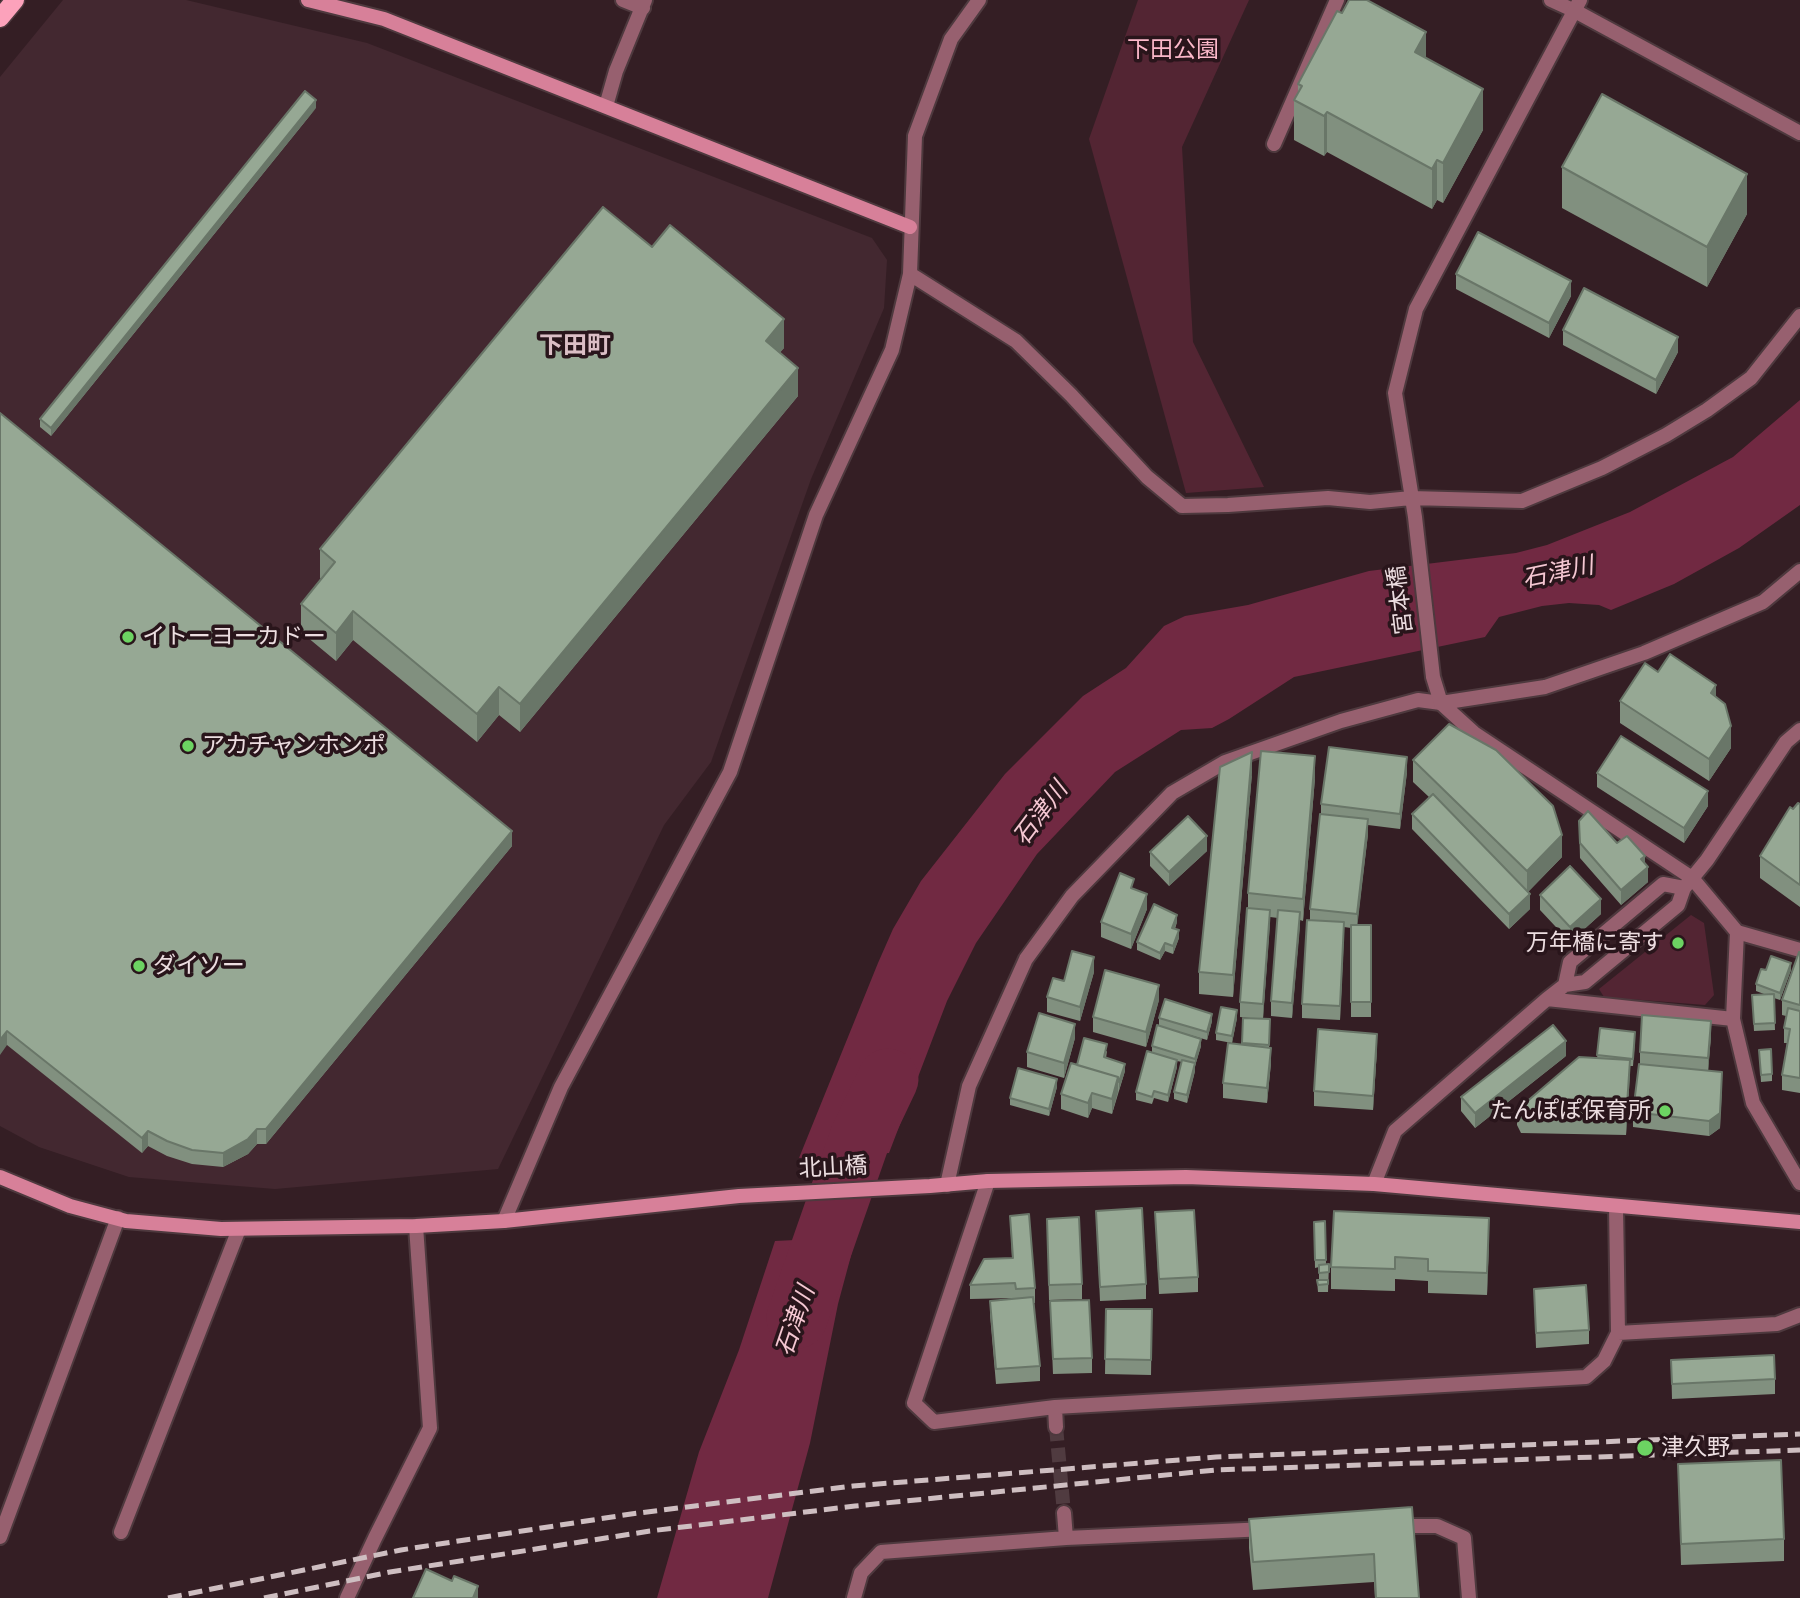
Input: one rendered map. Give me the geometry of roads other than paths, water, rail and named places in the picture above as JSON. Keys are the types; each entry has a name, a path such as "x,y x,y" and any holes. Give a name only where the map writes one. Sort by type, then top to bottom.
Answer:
{"main road":[{"path":"0,18 15,0"}],"street":[{"path":"308,0 384,19 911,228"},
{"path":"606,106 616,71 644,4 623,0"},
{"path":"504,1221 561,1087 730,772 817,515 892,350 910,274 915,136 951,39 979,0"},
{"path":"1274,144 1337,0"},
{"path":"1551,0 1578,6 1800,133"},
{"name":"宮本橋","path":"1441,703 1433,677 1415,517 1395,393 1416,309 1578,6"},
{"path":"910,274 1016,341 1072,395 1147,477 1182,506 1328,498 1370,502 1411,498 1522,501 1602,468 1707,410 1751,378 1800,316"},
{"path":"947,1185 969,1086 1026,959 1072,896 1172,793 1225,762 1341,720 1418,700 1441,703 1545,687 1644,653 1763,602 1800,571"},
{"path":"1441,703 1474,733 1688,883 1737,932 1800,950"},
{"path":"1374,1184 1395,1131 1547,999 1565,985 1585,982 1678,905 1688,883 1707,860 1786,742 1800,730"},
{"path":"1565,985 1570,962 1664,884 1688,883"},
{"path":"1737,932 1733,1019 1754,1103 1800,1183"},
{"path":"1547,999 1733,1019"},
{"name":"北山橋","path":"0,1177 70,1206 118,1219 239,1229 416,1226 504,1221 738,1196 989,1181 1186,1177 1374,1184 1800,1223"},
{"path":"989,1181 914,1403 934,1422 1055,1407 1586,1377 1604,1361 1618,1333 1616,1206"},
{"path":"0,1537 118,1219"},
{"path":"347,1598 430,1428 416,1226"},
{"path":"121,1532 239,1229"},
{"path":"1618,1333 1777,1324 1800,1315"},
{"path":"1055,1407 1056,1427"},
{"path":"1063,1513 1066,1538"},
{"path":"1384,1527 1437,1526 1465,1538 1469,1598"},
{"path":"854,1598 861,1573 881,1552 1066,1538 1279,1529"}],"water":[{"path":"1800,400 1800,505 1739,548 1674,584 1611,610 1599,605 1569,603 1542,606 1499,617 1485,637 1294,677 1229,719 1212,728 1181,730 1115,772 1037,854 976,943 947,1001 889,1153 799,1158 878,963 893,929 921,881 1005,774 1083,696 1126,668 1164,626 1185,616 1248,605 1369,571 1516,553 1547,545 1630,512 1733,457"},
{"path":"856,1237 838,1304 810,1443 768,1598 657,1598 699,1452 739,1350 775,1241"}],"waterway":[{"name":"石津川","path":"797,1318 860,1138 888,1079"}],"tunnel":[{"path":"1056,1427 1064,1513"}],"railway":[{"path":"168,1598 401,1550 631,1514 853,1486 1216,1457 1800,1434"},
{"path":"264,1598 390,1572 650,1531 855,1506 1216,1470 1800,1450"}],"place":[{"name":"イトーヨーカドー","path":"128,637"},
{"name":"アカチャンホンポ","path":"188,746"},
{"name":"万年橋に寄す","path":"1678,943"},
{"name":"ダイソー","path":"139,966"},
{"name":"たんぽぽ保育所","path":"1665,1111"},
{"name":"津久野","path":"1645,1448"}],"district":[{"name":"下田町","path":"575,346"}],"park label":[{"name":"下田公園","path":"1173,50"}]}
